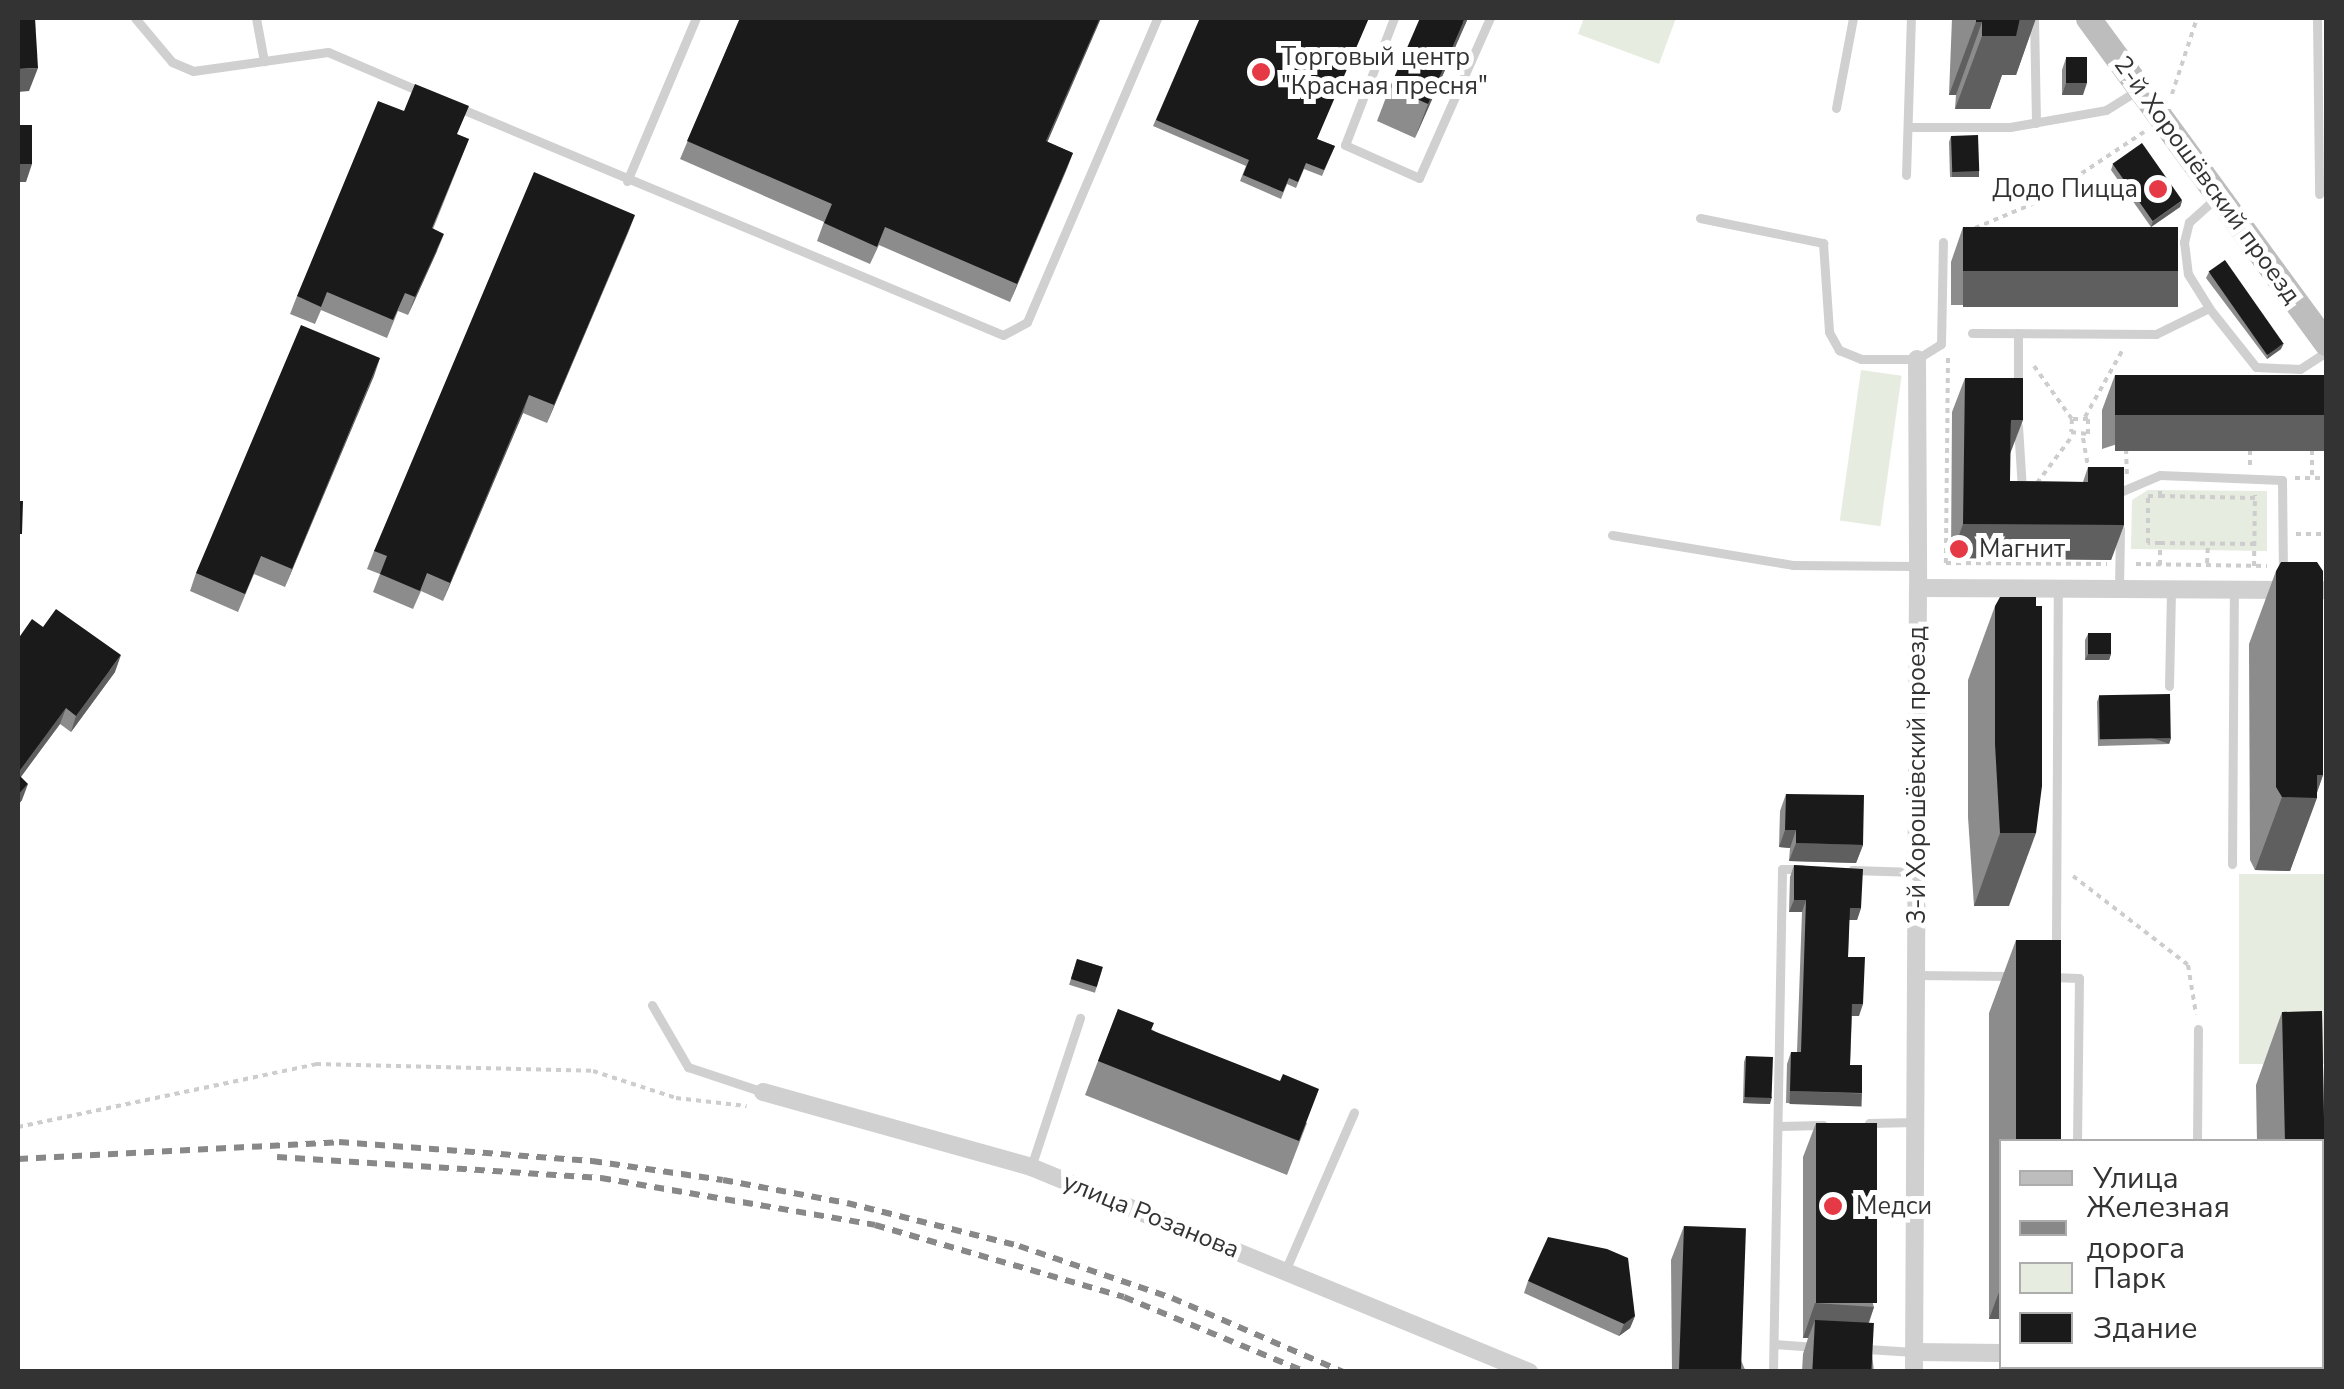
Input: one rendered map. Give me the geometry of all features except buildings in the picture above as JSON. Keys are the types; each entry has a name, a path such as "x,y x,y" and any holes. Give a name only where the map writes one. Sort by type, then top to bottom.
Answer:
{"street":[{"name":"2-й Хорошёвский проезд","path":"2088,18 2326,342"},
{"name":"3-й Хорошёвский проезд","path":"1914,1372 1917,359"},
{"path":"1918,588 2326,590"},
{"name":"улица Розанова","path":"771,1095 1031,1167 1529,1372"},
{"path":"1914,1352 1999,1353"}],"lane":[{"path":"135,18 182,68 264,61 312,52 343,56 627,181 1003,334 1027,322 1157,18"},
{"path":"256,18 264,61"},
{"path":"627,181 696,18"},
{"path":"1394,18 1345,144 1419,178 1490,18"},
{"path":"1836,108 1853,18"},
{"path":"1906,175 1911,18"},
{"path":"2034,18 2036,123"},
{"path":"2317,18 2319,194"},
{"path":"1908,127 2036,123 2106,110 2140,89"},
{"path":"2218,197 2189,222 2184,242 2188,274 2209,308 2256,367 2300,369 2326,352"},
{"path":"1700,218 1823,242 1826,315 1839,350 1860,359 1917,359 1941,344 1943,242"},
{"path":"2170,243 2184,242"},
{"path":"1972,333 2173,331 2209,308"},
{"path":"2018,333 2017,477 2020,488 2031,491"},
{"path":"2093,492 2120,492 2160,475 2252,474 2282,480 2282,590"},
{"path":"2119,589 2120,492"},
{"path":"1612,535 1793,565 1918,566"},
{"path":"2056,938 2058,588"},
{"path":"2169,686 2170,589"},
{"path":"2232,864 2234,590"},
{"path":"1773,1372 1782,869 1820,870"},
{"path":"1839,870 1916,872"},
{"path":"1916,975 2027,977"},
{"path":"2044,977 2080,978 2077,1139"},
{"path":"652,1005 688,1067 771,1095"},
{"path":"1031,1167 1080,1018"},
{"path":"2197,1139 2198,1029"},
{"path":"1285,1272 1354,1112"},
{"path":"1857,1124 1916,1122"},
{"path":"1780,1126 1838,1124"},
{"path":"1774,1344 1826,1347"},
{"path":"1844,1348 1914,1352"}],"path":[{"path":"2170,97 2197,18"},
{"path":"1943,242 2040,201 2146,130"},
{"path":"2031,491 2073,435 2072,419 2085,416 2131,334"},
{"path":"1948,344 1946,563 2283,566"},
{"path":"2083,438 2092,428 2085,416"},
{"path":"2073,435 2083,438"},
{"path":"2083,438 2093,492"},
{"path":"2126,449 2133,484"},
{"path":"2250,450 2255,498 2254,566"},
{"path":"2312,450 2312,478"},
{"path":"2160,475 2160,496"},
{"path":"2295,478 2326,478"},
{"path":"2254,544 2148,542 2148,496 2255,498"},
{"path":"2294,534 2326,534"},
{"path":"2160,542 2160,565"},
{"path":"2207,565 2208,543"},
{"path":"2057,864 2188,965 2198,1029"},
{"path":"18,1127 316,1064 594,1071 676,1098 761,1107 771,1095"}],"green space":[{"path":"1584,18 1676,18 1659,64 1578,34"},
{"path":"1861,370 1902,376 1880,526 1840,521"},
{"path":"2148,490 2267,491 2267,551 2131,549 2132,500"},
{"path":"2239,874 2326,874 2326,1064 2239,1064"}],"railway":[{"path":"18,1159 339,1142 592,1161 723,1180 847,1203 1019,1246 1172,1298 1343,1372"},
{"path":"277,1157 601,1178 875,1225 1124,1297 1306,1372"}],"place":[{"name":"Торговый центр \"Красная пресня\"","path":"1261,72"},
{"name":"Додо Пицца","path":"2158,189"},
{"name":"Магнит","path":"1959,549"},
{"name":"Медси","path":"1833,1206"}]}
